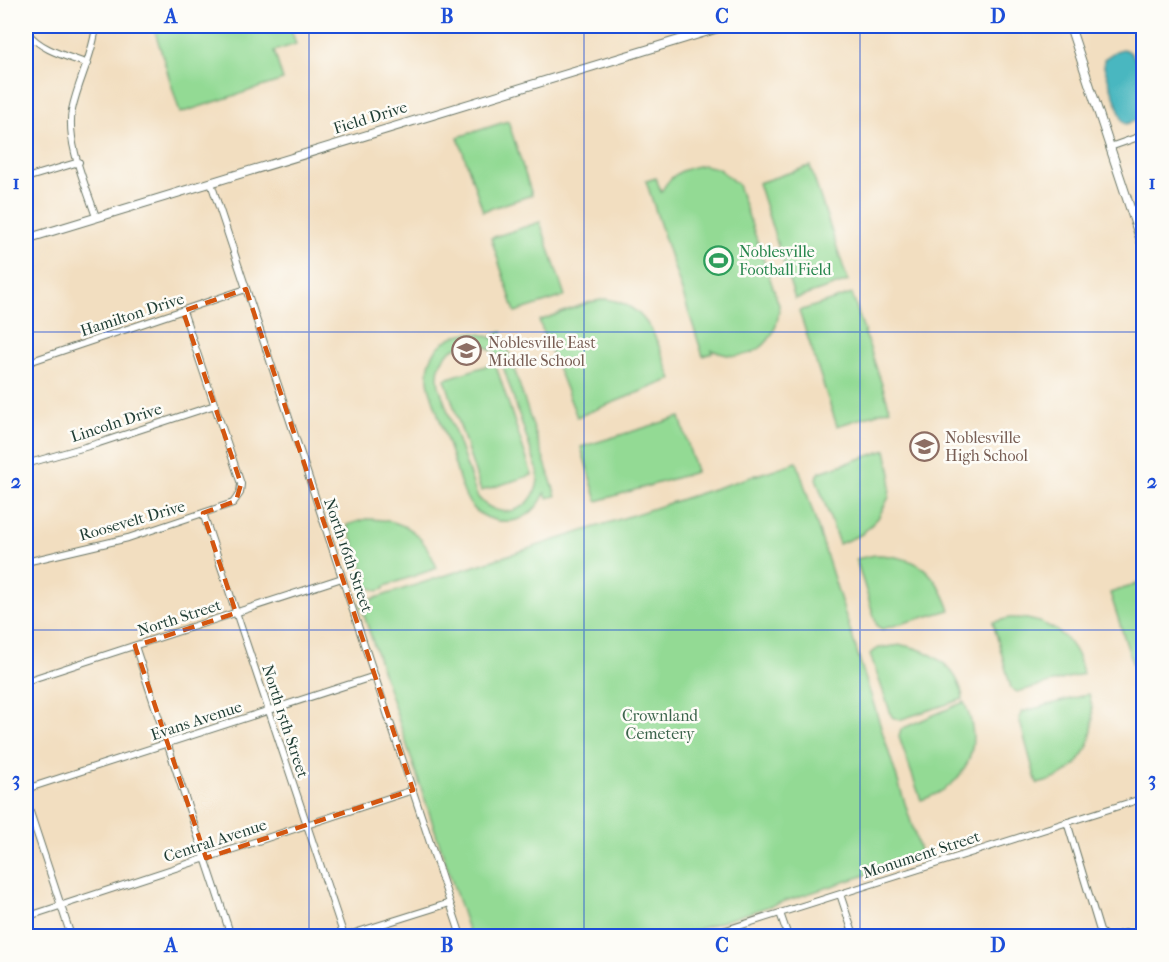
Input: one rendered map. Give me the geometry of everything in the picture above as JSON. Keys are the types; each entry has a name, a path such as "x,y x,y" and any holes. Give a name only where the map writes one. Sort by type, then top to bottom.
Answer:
{"street":[{"path":"96,26 88,64 71,119 71,136 96,217"},
{"name":"Field Drive","path":"26,239 725,26"},
{"path":"1070,26 1143,250"},
{"path":"26,31 30,37 45,48 88,64"},
{"path":"1110,147 1143,135"},
{"path":"26,178 79,162"},
{"name":"North 16th Street","path":"211,183 461,936"},
{"name":"Hamilton Drive","path":"26,363 246,290"},
{"path":"183,311 215,405"},
{"name":"Lincoln Drive","path":"26,464 215,405"},
{"name":"Roosevelt Drive","path":"26,562 128,538 233,503 240,493 241,484 215,405"},
{"name":"North 15th Street","path":"203,513 345,936"},
{"name":"North Street","path":"26,681 342,578"},
{"path":"135,646 231,936"},
{"name":"Evans Avenue","path":"26,789 375,676"},
{"name":"Central Avenue","path":"26,917 413,790"},
{"name":"Monument Street","path":"707,936 1143,798"},
{"path":"26,800 71,936"},
{"path":"1067,822 1100,931 1105,936"},
{"path":"840,894 854,936"},
{"path":"345,936 450,903"},
{"path":"780,913 788,936"},
{"path":"1113,936 1126,933 1140,936"}],"highlighted area":[{"path":"246,289 413,790 206,858 135,646 236,613 203,513 236,501 241,484 183,311"}],"green space":[{"path":"162,26 290,26 296,44 274,51 283,80 180,113 154,28"},
{"path":"508,121 532,195 483,211 458,137"},
{"path":"704,165 719,169 738,185 779,305 778,319 768,341 749,354 726,355 712,350 712,353 703,356 646,181 656,178 661,192 678,173"},
{"path":"810,166 848,281 795,299 758,183"},
{"path":"540,222 565,296 515,312 491,238"},
{"path":"852,294 890,409 837,426 799,311"},
{"path":"605,299 633,309 642,317 656,339 672,379 577,417 539,321 587,303"},
{"path":"502,332 556,496 547,498 545,493 532,512 511,521 488,518 478,512 467,500 430,390 428,375 435,351 444,342 467,333 480,334 494,339 493,335","holes":["475,344 488,348 501,360 538,472 533,496 517,509 497,510 486,505 477,496 439,386 439,370 444,357 462,345"]},
{"path":"495,363 532,475 481,491 445,379"},
{"path":"680,417 696,472 597,501 581,447"},
{"path":"886,450 891,474 889,497 878,518 862,534 839,544 816,478 820,472"},
{"name":"Crownland Cemetery","path":"797,462 922,857 677,936 470,936 360,603"},
{"path":"366,519 391,522 410,530 425,545 437,568 385,586 384,589 378,591 366,586 364,579 366,576 347,525"},
{"path":"875,555 903,558 923,568 938,585 950,610 882,629 877,626 856,559"},
{"path":"1144,582 1143,696 1110,593"},
{"path":"1010,618 1036,621 1058,632 1074,650 1083,674 1017,692 1011,688 993,622"},
{"path":"902,645 933,656 950,669 956,678 963,699 899,720 892,717 870,654 879,648"},
{"path":"1089,694 1092,725 1085,752 1066,772 1037,784 1019,718 1022,712"},
{"path":"964,702 973,734 968,762 950,785 937,794 921,800 899,737 901,729"}],"water":[{"path":"1123,49 1131,53 1136,60 1140,69 1143,90 1143,118 1126,124 1123,122 1104,67 1104,59"}],"place":[{"name":"Noblesville Football Field","path":"718,260"},
{"name":"Noblesville East Middle School","path":"467,351"},
{"name":"Noblesville High School","path":"924,446"}]}
